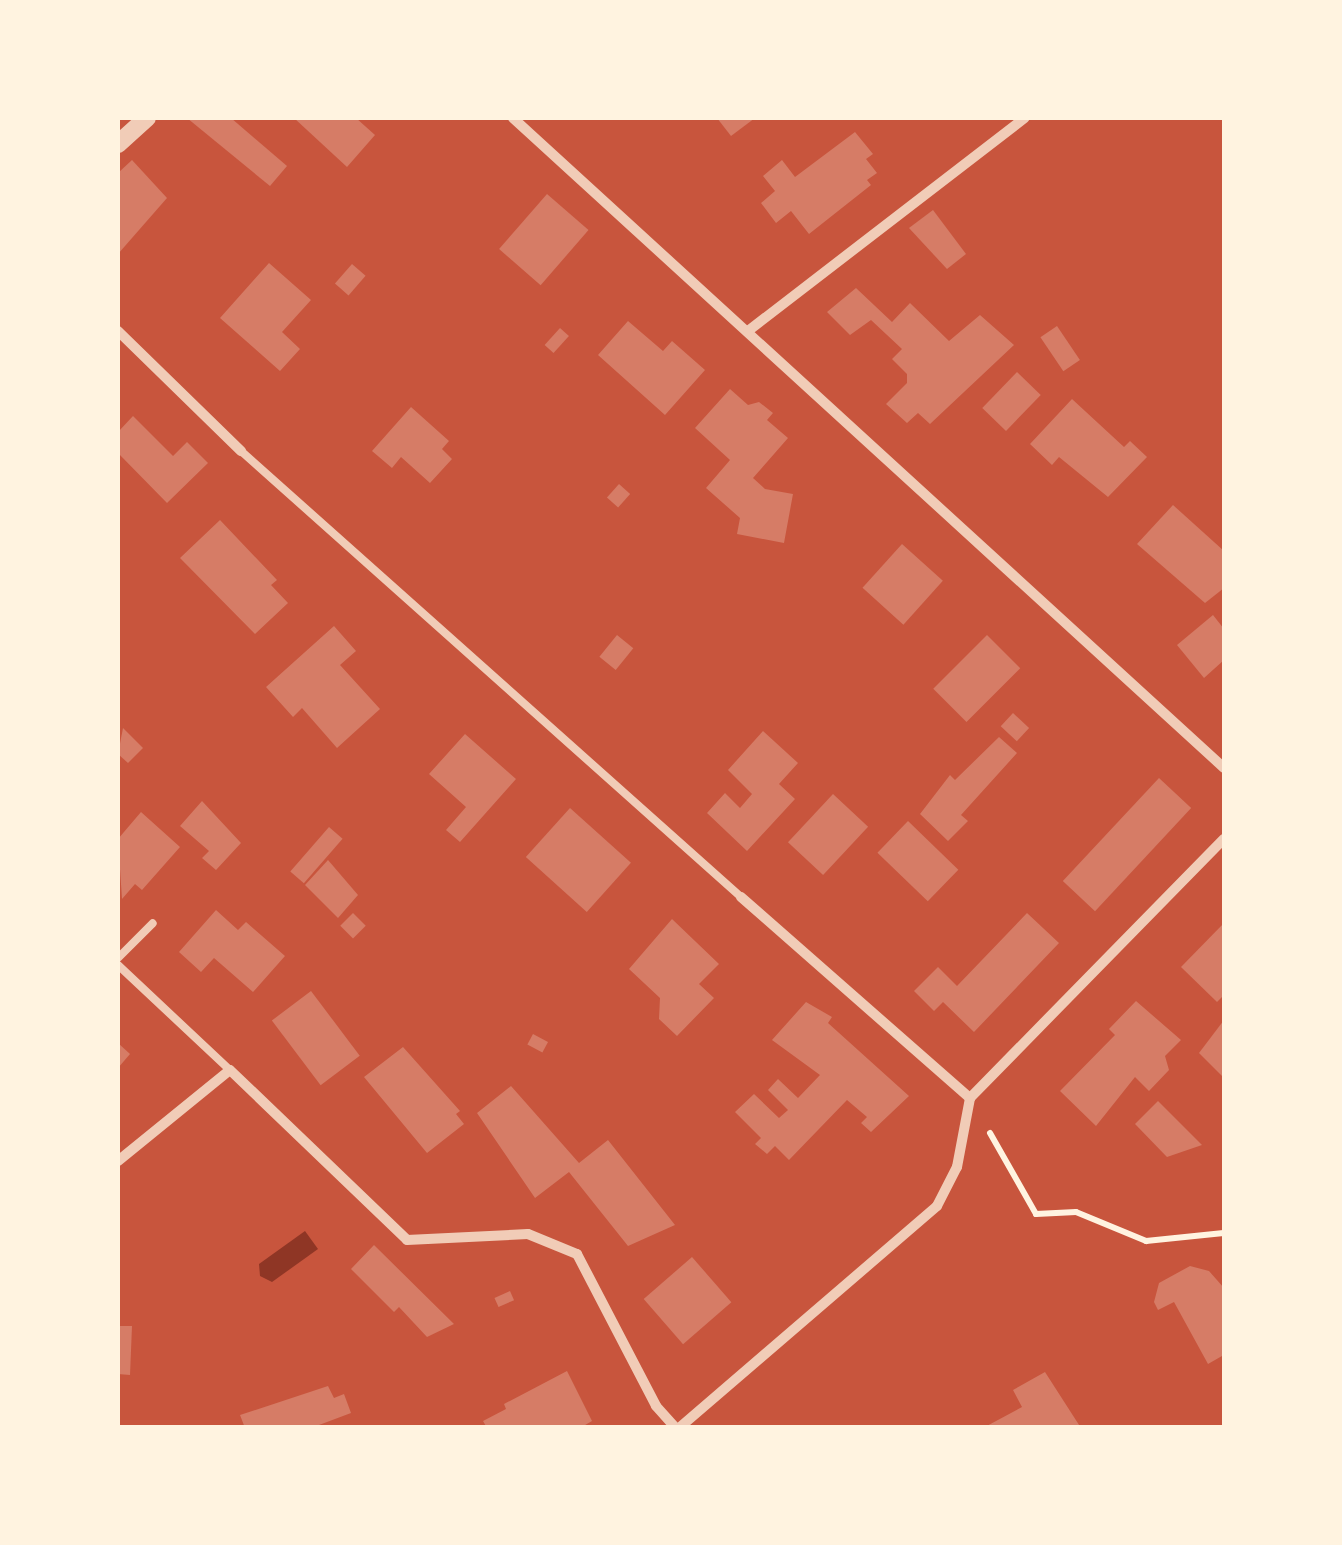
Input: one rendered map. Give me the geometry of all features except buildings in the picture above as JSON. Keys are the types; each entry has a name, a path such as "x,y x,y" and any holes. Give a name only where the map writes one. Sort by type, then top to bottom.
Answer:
{"street":[{"path":"118,144 146,118"},
{"path":"513,118 1224,768"},
{"path":"748,330 1025,118"},
{"path":"118,330 241,451"},
{"path":"118,1160 230,1070 407,1240 528,1234 577,1254 656,1406 678,1428 937,1206 956,1167 970,1098 1224,839"},
{"path":"740,897 970,1098"}],"lane":[{"path":"241,451 740,897"},
{"path":"153,923 118,961 230,1070"}],"path":[{"path":"970,1098 1036,1214 1076,1212 1146,1241 1224,1233"}],"shaded area":[{"path":"305,1231 318,1249 272,1282 260,1276 259,1264"}]}
